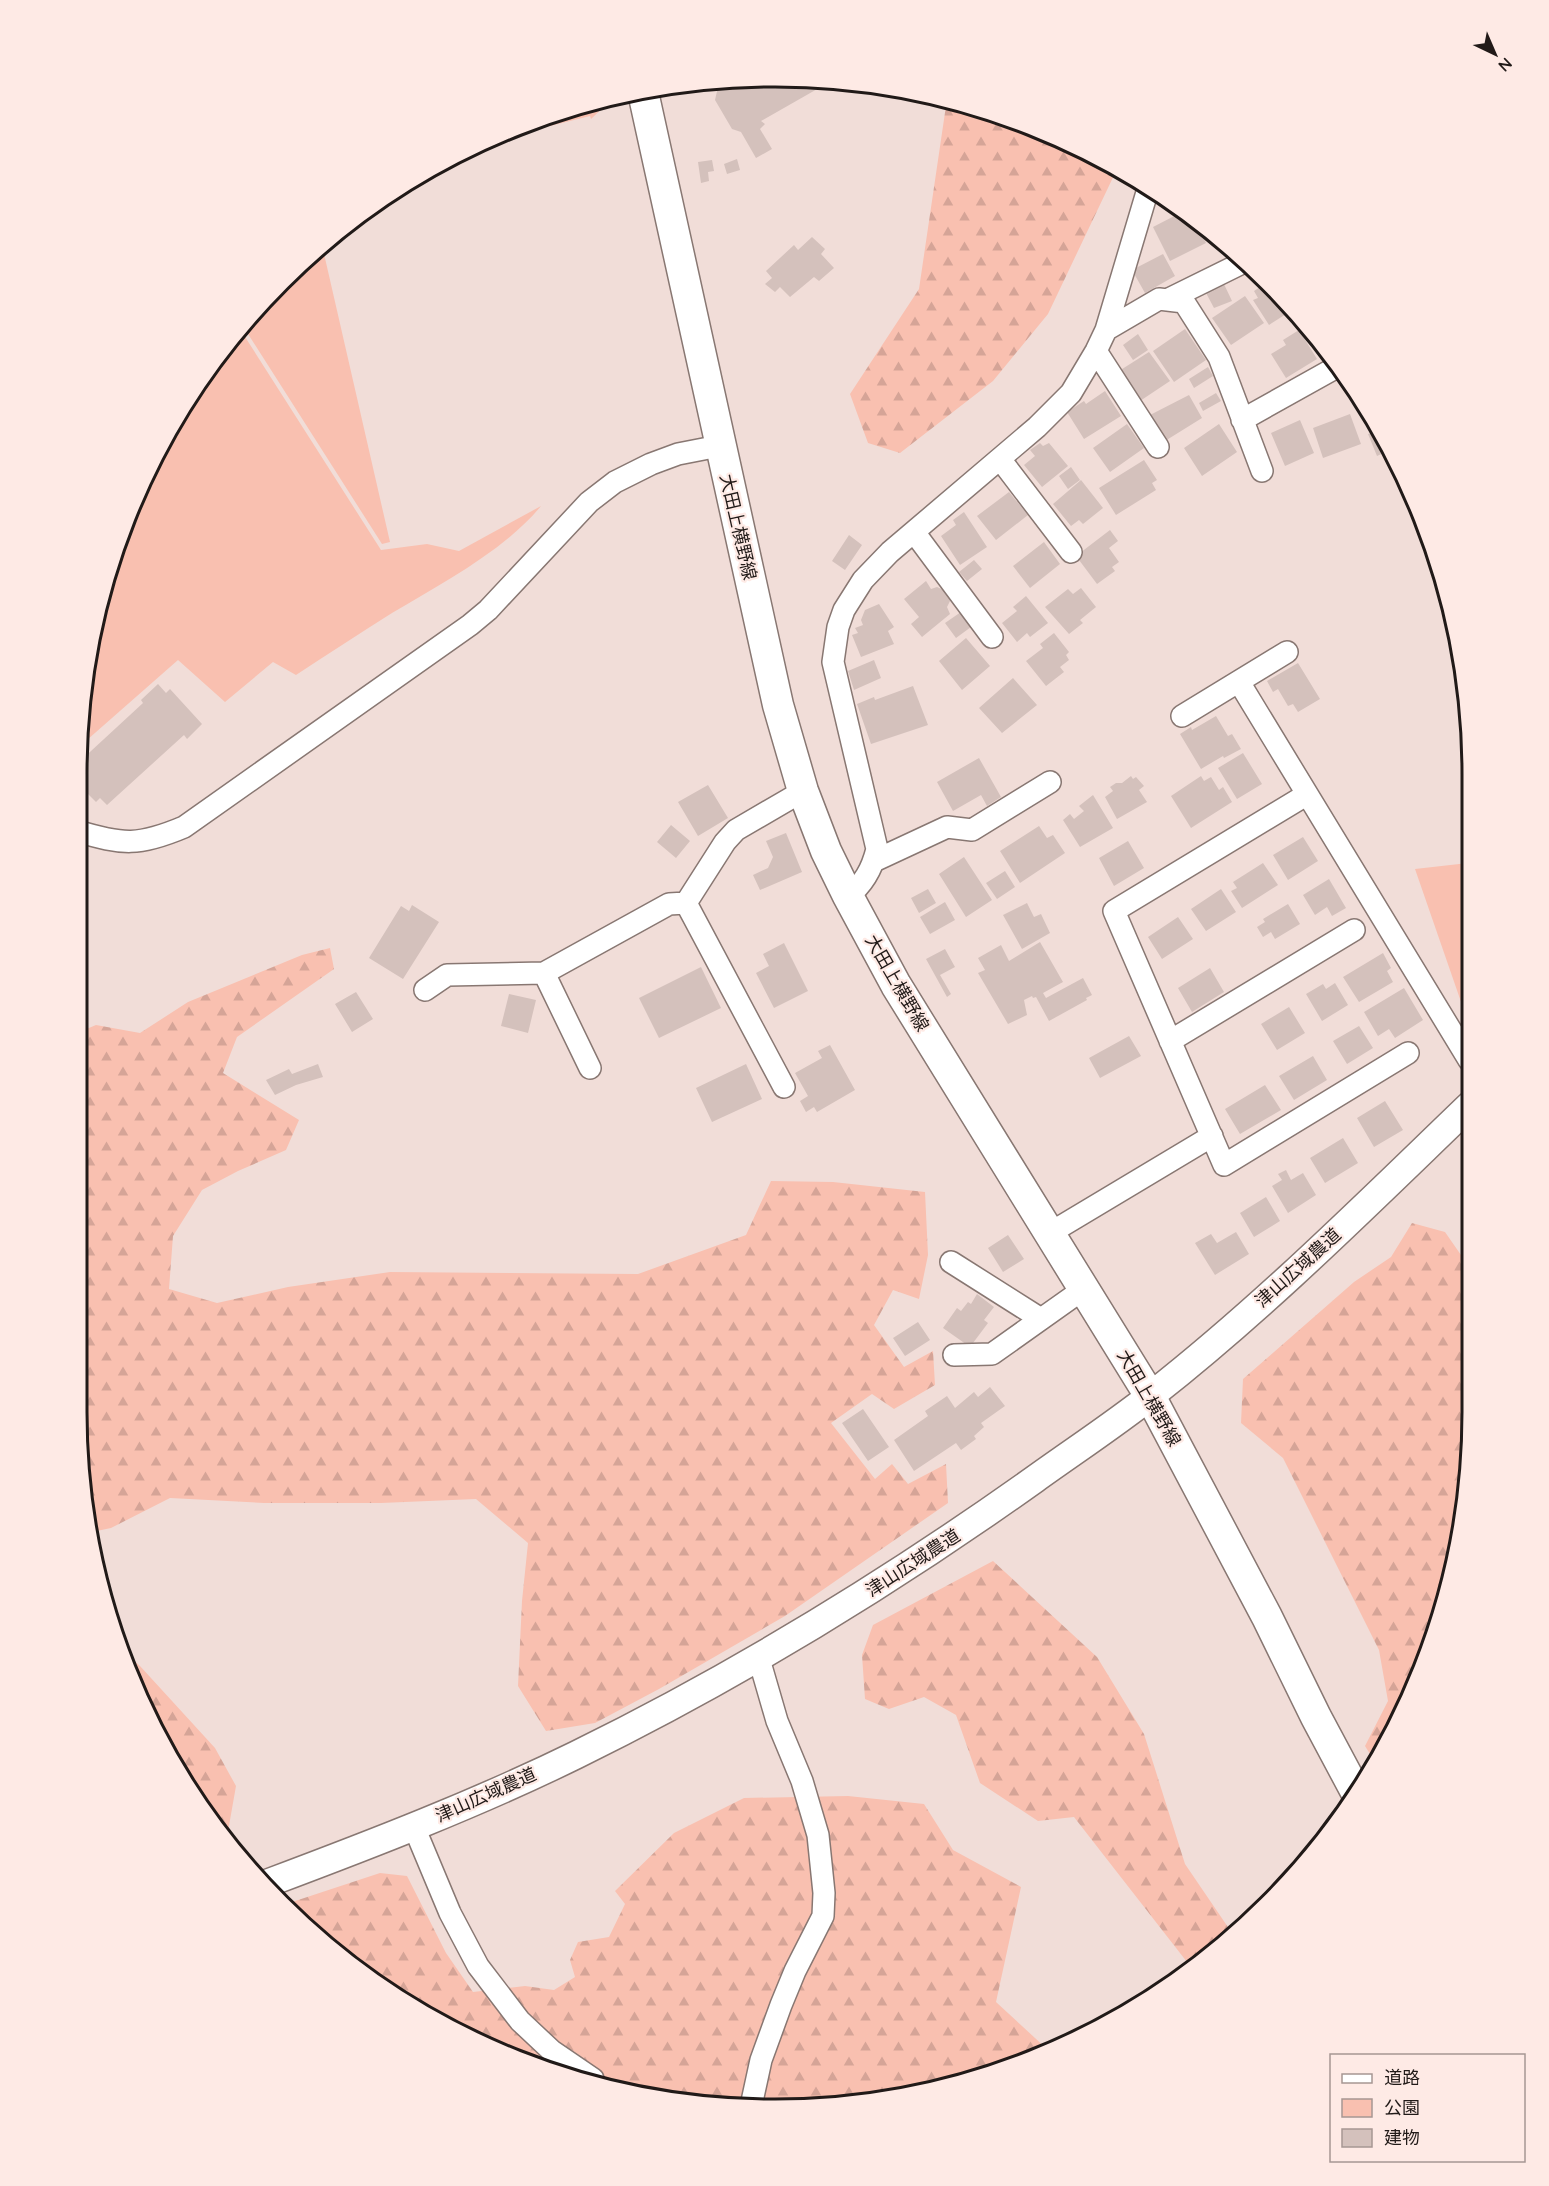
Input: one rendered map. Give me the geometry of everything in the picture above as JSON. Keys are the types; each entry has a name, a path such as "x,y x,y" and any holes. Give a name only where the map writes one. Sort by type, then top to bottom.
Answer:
{"main road":[{"name":"大田上横野線","path":"645,99 719,446 778,705 803,791 826,851 896,985 1150,1396 1267,1617 1352,1784"}],"street":[{"path":"848,896 860,887 874,861 877,849 833,662 838,627 853,595 890,552 1000,459 1071,393 1106,330 1146,197"},
{"path":"1167,300 1236,266"},
{"path":"1106,330 1159,299 1185,302 1218,357 1262,471"},
{"path":"1096,351 1158,447"},
{"path":"1242,420 1330,371"},
{"path":"87,834 118,842 139,842 161,837 184,827 470,625 488,610 589,502 615,482 651,464 678,454 719,446"},
{"path":"1000,459 1071,552"},
{"path":"914,532 992,637"},
{"path":"1182,716 1287,652"},
{"path":"1239,682 1462,1049"},
{"path":"874,861 947,827 972,830 1050,782"},
{"path":"686,903 725,842 736,830 803,791"},
{"path":"1306,795 1114,911 1224,1165 1408,1053"},
{"path":"425,990 447,975 544,973 669,904 686,903"},
{"path":"686,903 784,1087"},
{"path":"1170,1041 1354,930"},
{"path":"544,973 590,1068"},
{"name":"津山広域農道","path":"273,1881 414,1827 575,1755 759,1659 853,1602 966,1527 1150,1396 1204,1353 1304,1264 1462,1113"},
{"path":"1050,1233 1212,1136"},
{"path":"951,1262 1041,1319"},
{"path":"954,1355 992,1354 1084,1288"},
{"path":"753,2099 761,2060 781,2005 795,1971 823,1916 824,1893 818,1835 802,1781 777,1721 759,1659"},
{"path":"414,1827 450,1913 478,1966 520,2021 552,2051 581,2071"}],"green space":[{"path":"602,109 591,119 590,116 550,126"},
{"path":"946,109 1038,139 1113,177 1048,314 993,381 900,453 868,443 850,394 919,289"},
{"path":"324,255 390,542 382,544 248,333 288,288"},
{"path":"245,337 381,550 427,544 459,551 541,506 491,552 296,675 273,662 225,702 178,660 88,739 100,640 123,554 139,511 179,431 203,393"},
{"path":"1462,864 1462,1005 1415,869"},
{"path":"330,948 334,969 237,1037 223,1073 299,1120 286,1150 202,1190 173,1236 169,1289 217,1303 288,1287 390,1272 638,1274 746,1235 771,1181 833,1182 925,1192 928,1255 919,1299 893,1290 874,1325 904,1367 933,1351 935,1385 894,1409 872,1394 831,1423 875,1479 892,1464 908,1484 946,1464 948,1503 785,1616 659,1689 595,1723 546,1731 518,1686 522,1601 528,1543 476,1499 381,1503 264,1503 170,1498 111,1528 98,1531 88,1456 87,1411 87,1029 96,1025 140,1033 188,1002 302,955"},
{"path":"1412,1223 1445,1232 1462,1256 1461,1456 1449,1546 1426,1632 1410,1675 1370,1754 1365,1746 1388,1701 1379,1650 1283,1458 1241,1423 1243,1379 1354,1282 1391,1257"},
{"path":"993,1561 1097,1657 1144,1734 1185,1864 1228,1928 1187,1961 1074,1817 1038,1821 980,1783 956,1715 924,1697 889,1709 865,1699 862,1655 873,1625"},
{"path":"133,1660 215,1748 236,1786 228,1829 179,1755 158,1716"},
{"path":"848,1796 924,1804 953,1850 1021,1887 996,2002 1042,2045 952,2076 909,2086 819,2098 730,2098 640,2086 554,2063 470,2028 431,2007 356,1957 292,1902 380,1873 407,1876 446,1953 473,1992 525,1986 554,1990 575,1977 570,1960 578,1942 609,1937 625,1904 615,1891 674,1833 744,1798"}],"building":[{"path":"819,88 761,121 765,124 760,129 772,149 756,158 741,132 732,129 715,100 717,89"},
{"path":"737,159 740,170 727,174 724,164"},
{"path":"712,160 714,171 708,172 709,181 701,183 698,162"},
{"path":"1174,216 1203,237 1206,243 1170,261 1153,227"},
{"path":"812,237 825,249 821,254 834,268 819,281 814,277 790,297 780,287 775,292 765,284 772,278 766,271 794,245 798,250"},
{"path":"1163,254 1175,276 1145,293 1132,270"},
{"path":"1223,282 1232,301 1214,308 1205,291"},
{"path":"1260,287 1285,315 1269,325 1253,300 1258,298 1254,291"},
{"path":"1245,296 1264,323 1231,345 1212,318"},
{"path":"1185,329 1206,360 1174,382 1153,351"},
{"path":"1299,330 1317,359 1286,378 1271,354 1286,345 1283,340"},
{"path":"1138,334 1148,350 1133,360 1123,345"},
{"path":"1149,352 1170,381 1140,401 1119,371"},
{"path":"1208,367 1213,376 1194,388 1189,379"},
{"path":"1105,391 1121,416 1084,439 1067,412 1084,401 1086,404"},
{"path":"1216,393 1221,401 1203,411 1199,403"},
{"path":"1189,395 1202,418 1165,441 1150,415"},
{"path":"1350,414 1361,444 1323,458 1313,428"},
{"path":"1300,420 1314,453 1285,466 1271,433"},
{"path":"1127,424 1144,448 1110,472 1093,448"},
{"path":"1219,424 1237,452 1202,476 1184,448"},
{"path":"1371,433 1382,454 1377,456 1368,434"},
{"path":"1040,443 1043,446 1049,443 1068,466 1042,487 1024,465 1035,456 1030,450"},
{"path":"1144,460 1157,480 1152,483 1156,490 1116,515 1099,488"},
{"path":"1071,467 1080,480 1068,489 1059,476"},
{"path":"1081,480 1103,508 1083,524 1079,520 1071,526 1053,504"},
{"path":"1009,492 1028,515 996,540 977,516"},
{"path":"964,512 987,547 960,565 941,536 956,525 953,520"},
{"path":"1110,530 1118,541 1109,548 1119,562 1112,567 1115,571 1097,584 1076,556"},
{"path":"849,535 862,545 845,570 832,561"},
{"path":"1044,542 1060,564 1030,588 1013,566"},
{"path":"974,560 982,569 967,581 959,572"},
{"path":"926,581 931,589 937,587 946,591 950,601 947,607 950,614 922,637 911,624 919,617 904,599"},
{"path":"1081,588 1096,607 1080,620 1083,623 1069,634 1045,607 1068,589 1073,594"},
{"path":"1026,596 1048,623 1030,637 1027,633 1017,642 1002,623 1017,611 1013,607"},
{"path":"879,604 894,627 888,631 894,644 861,657 852,635 858,633 855,628 863,625 861,620 865,610"},
{"path":"961,612 971,627 956,638 945,623"},
{"path":"1054,633 1069,652 1066,655 1069,660 1060,667 1064,672 1046,686 1026,661 1043,648 1040,644"},
{"path":"966,638 990,666 962,690 939,661"},
{"path":"874,660 881,678 854,690 848,671"},
{"path":"1298,663 1320,699 1298,712 1293,704 1288,706 1278,689 1273,692 1267,681"},
{"path":"1013,678 1037,705 1002,733 979,708"},
{"path":"158,684 166,693 170,689 202,724 187,739 184,735 107,805 100,798 96,802 87,793 87,754 143,703 141,700"},
{"path":"913,686 928,725 871,744 857,704"},
{"path":"1216,716 1228,736 1232,734 1241,749 1201,769 1180,734"},
{"path":"1243,753 1262,784 1237,799 1218,768"},
{"path":"979,758 1001,797 987,806 981,795 953,811 937,782"},
{"path":"1131,776 1133,779 1136,777 1144,786 1139,790 1147,802 1117,819 1105,797 1113,791 1110,787 1116,783 1122,783"},
{"path":"1201,776 1204,781 1211,777 1219,790 1223,787 1232,802 1191,828 1171,796"},
{"path":"708,785 728,818 698,836 678,802"},
{"path":"1093,795 1113,828 1080,847 1063,820 1070,814 1074,819 1084,811 1079,806"},
{"path":"671,825 690,841 676,858 657,842"},
{"path":"1039,826 1047,838 1053,835 1065,853 1020,883 1000,851"},
{"path":"786,833 802,872 760,890 753,875 768,868 773,857 766,841"},
{"path":"1303,837 1318,861 1288,880 1273,855"},
{"path":"1128,841 1144,868 1114,886 1099,858"},
{"path":"964,857 992,900 966,917 939,874"},
{"path":"1263,863 1278,885 1242,908 1231,891 1237,888 1233,882"},
{"path":"1005,871 1015,887 997,899 986,883"},
{"path":"1329,879 1346,908 1332,916 1327,907 1315,915 1303,895"},
{"path":"928,889 936,903 919,913 911,898"},
{"path":"1221,889 1236,912 1206,931 1191,909"},
{"path":"945,902 955,920 930,934 920,917"},
{"path":"1027,903 1034,917 1041,914 1050,933 1022,949 1003,915"},
{"path":"1288,904 1300,924 1275,939 1271,932 1263,937 1257,927 1265,922 1263,919"},
{"path":"412,905 439,922 403,979 369,958 401,906 409,911"},
{"path":"1178,917 1193,939 1162,959 1148,937"},
{"path":"1040,942 1063,982 1043,993 1046,998 1083,978 1092,995 1049,1021 1036,997 1032,996 1024,1000 1027,1015 1008,1024 978,973 985,970 978,958 1001,945 1009,961"},
{"path":"784,943 808,991 774,1008 756,973 769,966 763,954"},
{"path":"945,949 955,967 940,975 951,994 947,997 926,959"},
{"path":"1383,953 1391,968 1387,971 1393,982 1359,1002 1343,977"},
{"path":"701,967 721,1008 659,1038 639,998"},
{"path":"1210,968 1224,992 1192,1012 1178,988"},
{"path":"1335,983 1348,1005 1322,1021 1306,994 1323,984 1326,989"},
{"path":"1404,988 1423,1020 1395,1038 1389,1029 1378,1036 1364,1012"},
{"path":"356,992 373,1019 352,1032 335,1004"},
{"path":"509,994 536,1000 528,1033 501,1026"},
{"path":"1289,1007 1305,1033 1277,1050 1261,1024"},
{"path":"1359,1026 1373,1048 1347,1064 1333,1041"},
{"path":"1129,1036 1141,1056 1100,1078 1089,1058"},
{"path":"830,1045 855,1090 817,1112 814,1107 806,1112 800,1101 808,1096 795,1073 822,1058 818,1051"},
{"path":"1313,1056 1327,1080 1294,1100 1279,1076"},
{"path":"318,1064 323,1077 296,1085 275,1095 266,1080 289,1069 292,1074"},
{"path":"746,1064 762,1099 712,1122 696,1088"},
{"path":"1265,1085 1281,1110 1240,1134 1225,1109"},
{"path":"1385,1101 1403,1130 1374,1147 1357,1118"},
{"path":"1343,1138 1358,1163 1325,1183 1310,1158"},
{"path":"1286,1170 1291,1180 1303,1173 1316,1195 1288,1213 1272,1186 1282,1180 1278,1174"},
{"path":"1266,1197 1280,1221 1254,1237 1240,1213"},
{"path":"1236,1232 1249,1254 1215,1275 1195,1243 1211,1234 1217,1243"},
{"path":"1008,1235 1024,1259 1003,1272 988,1248"},
{"path":"977,1294 994,1307 984,1320 988,1323 970,1347 943,1328 957,1308 961,1311 968,1302 971,1304"},
{"path":"918,1322 930,1340 905,1356 893,1338"},
{"path":"990,1387 1005,1406 981,1423 984,1427 974,1436 976,1439 961,1450 956,1443 914,1471 894,1440 928,1416 925,1411 947,1396 955,1408 974,1392 978,1397"},
{"path":"863,1409 889,1447 868,1461 842,1423"}]}
